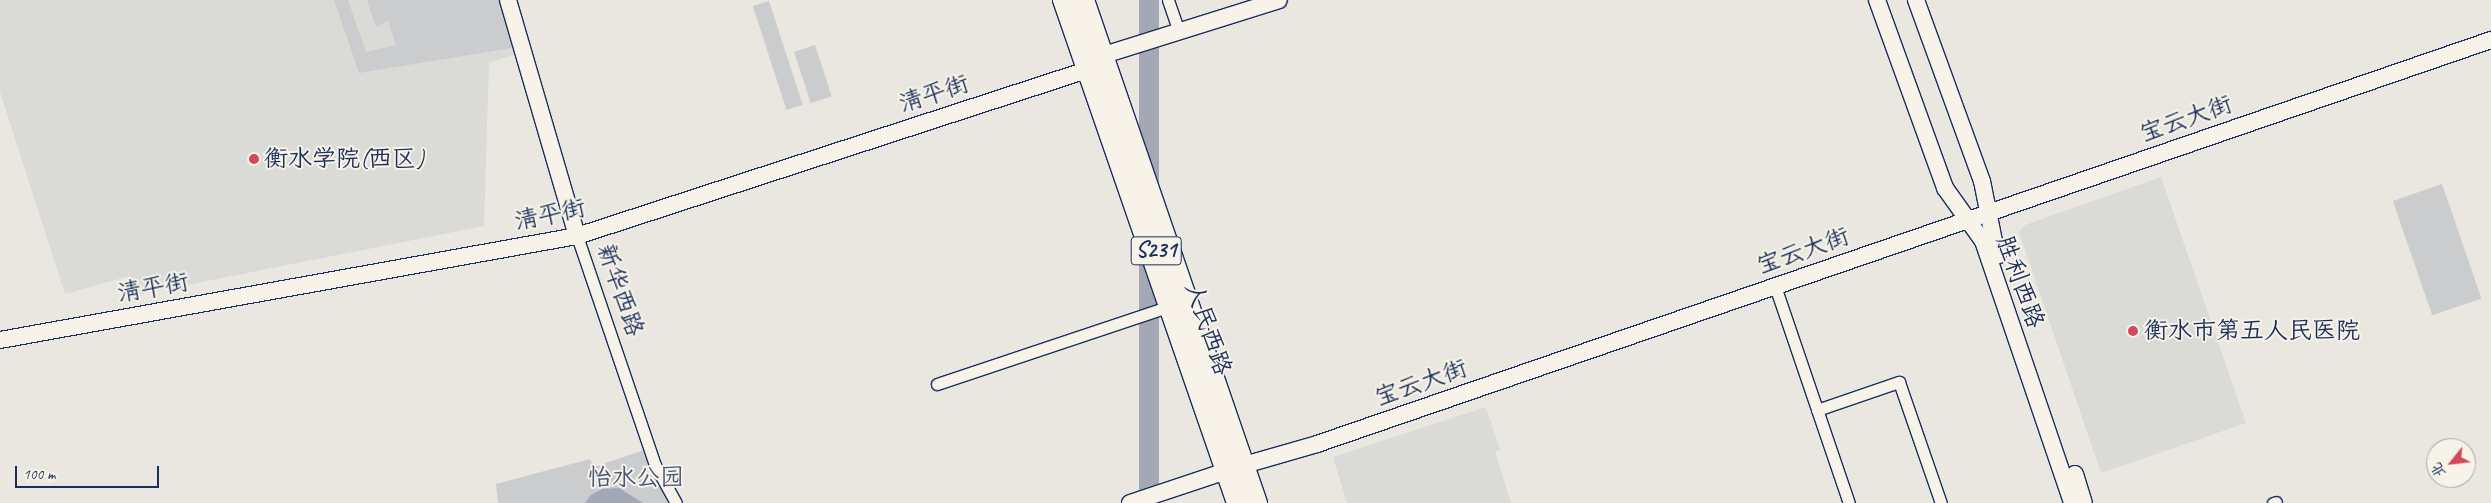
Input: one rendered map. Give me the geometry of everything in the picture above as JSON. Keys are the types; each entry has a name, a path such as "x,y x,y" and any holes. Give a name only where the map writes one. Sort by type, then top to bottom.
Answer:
{"main road":[{"name":"人民西路","path":"1070,0 1232,469 1242,503"},
{"name":"人民西路","path":"1085,0 1093,65 1169,306 1232,469 1258,503"}],"street":[{"name":"新华西路","path":"508,0 577,236 655,465 676,503"},
{"path":"1058,0 1093,65"},
{"path":"1168,0 1176,32"},
{"name":"清平街","path":"0,340 577,236 1093,65 1144,42 1279,0"},
{"name":"胜利西路","path":"1877,0 1945,188 1983,241 2072,503"},
{"name":"胜利西路","path":"1916,0 1982,181 1994,241 2084,503"},
{"name":"宝云大街","path":"1130,503 1232,469 1317,444 2491,40"},
{"path":"1775,286 1849,503"},
{"path":"936,384 1169,306"},
{"path":"1817,410 1899,382 1941,503"},
{"path":"1232,469 1232,503"}],"shaded area":[{"name":"衡水学院(西区)","path":"0,0 515,0 531,50 489,62 484,226 136,295 130,276 65,294 0,92"},
{"path":"1139,0 1159,0 1159,503 1139,503"},
{"name":"衡水市第五人民医院","path":"2161,177 2246,423 2101,473 2019,232 2025,225"},
{"path":"1486,407 1500,450 1495,452 1511,503 1347,503 1333,457"},
{"path":"619,488 643,503 585,503 591,495 602,489"}],"green space":[{"path":"334,0 348,0 366,52 396,45 388,21 376,27 367,0 515,0 529,45 359,73"},
{"path":"769,1 803,105 787,110 753,6"},
{"path":"815,45 832,96 811,103 794,52"},
{"path":"2442,184 2481,298 2432,315 2393,201"},
{"name":"怡水公园","path":"653,447 671,503 498,503 496,484 590,459 594,467"}],"place":[{"name":"衡水学院(西区)","path":"254,159"},
{"name":"衡水市第五人民医院","path":"2133,331"}]}
